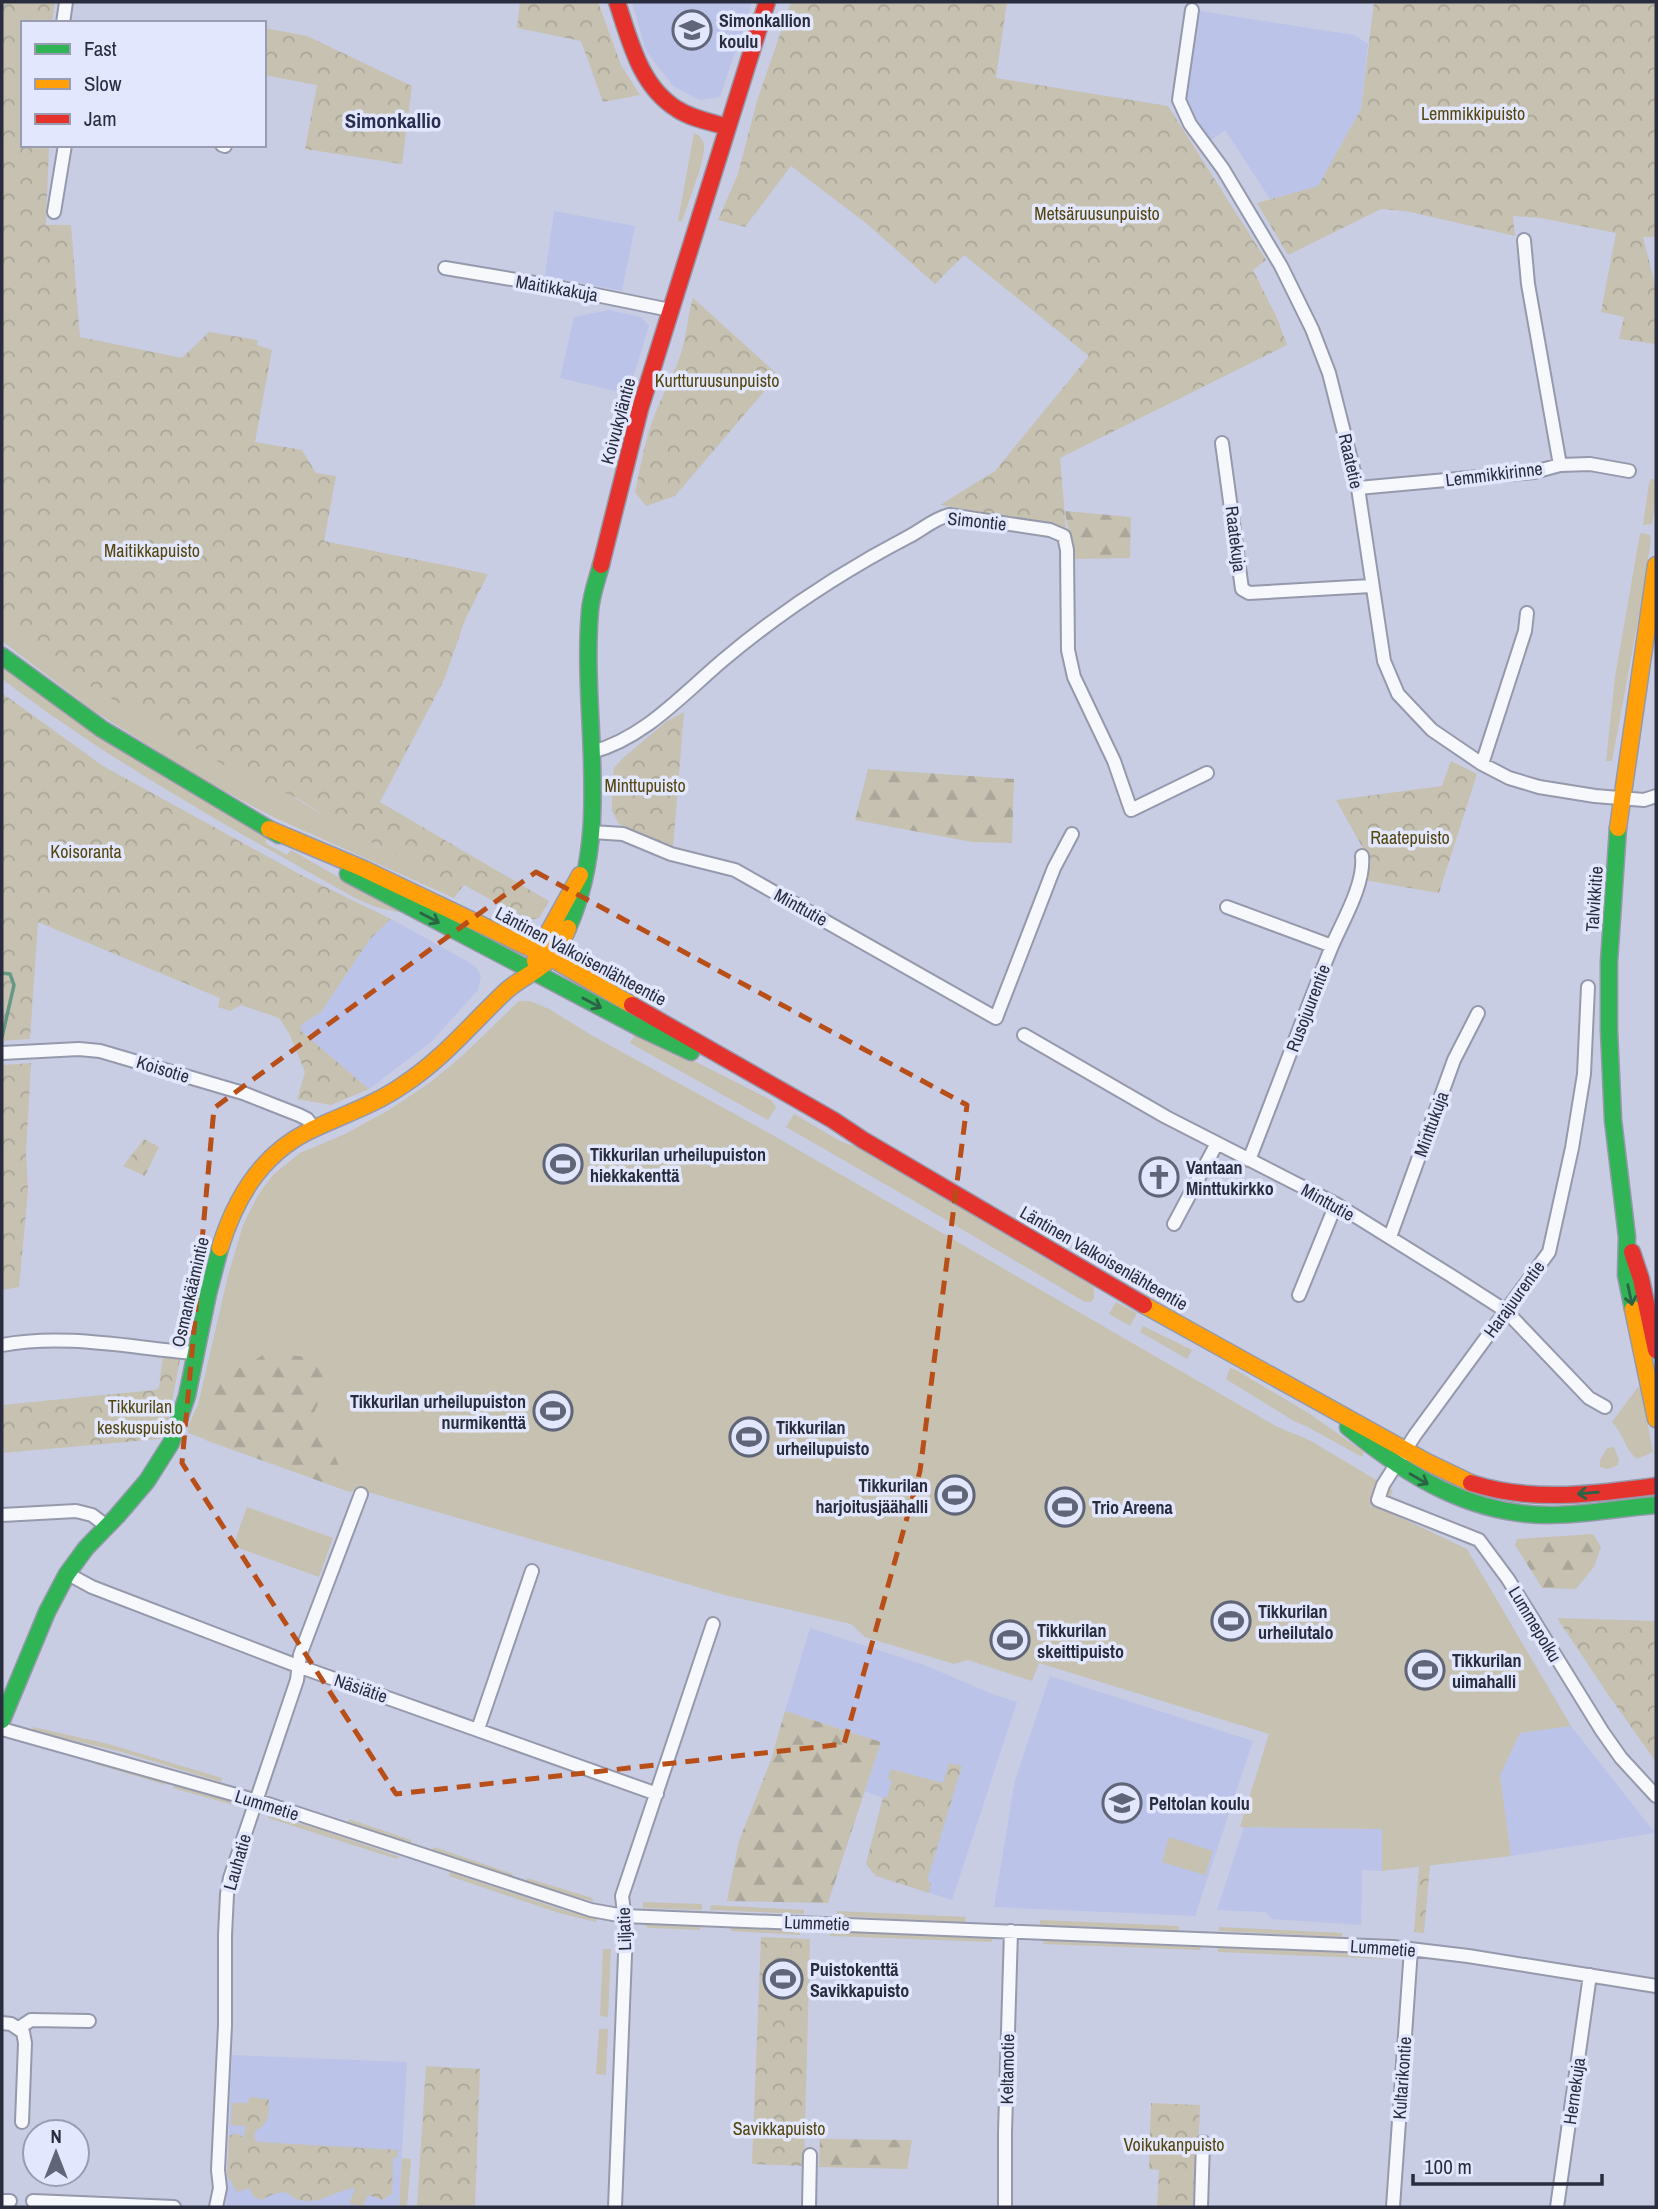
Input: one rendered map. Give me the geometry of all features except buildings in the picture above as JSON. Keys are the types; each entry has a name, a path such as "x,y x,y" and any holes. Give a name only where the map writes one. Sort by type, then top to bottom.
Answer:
{"main road":[{"path":"617,2 642,71 652,87 678,110 728,127"},
{"name":"Koivukyläntie","path":"532,971 565,935 579,903 594,815 588,627 590,608 640,409 767,2"},
{"name":"Talvikkitie","path":"1656,565 1622,798 1609,962 1613,1120 1627,1237 1626,1275 1656,1419"},
{"name":"Läntinen Valkoisenlähteentie","path":"2,656 24,675 102,729 370,887 644,1030 697,1054 840,1132 863,1140"},
{"name":"Läntinen Valkoisenlähteentie","path":"269,829 364,869 545,955 833,1120 1112,1287 1448,1474 1494,1490 1541,1496 1656,1486"},
{"name":"Osmankäämintie","path":"2,1720 53,1598 84,1550 108,1527 166,1454 186,1405 195,1353 222,1240 242,1190 263,1164 292,1140 363,1108 414,1078 471,1028 508,989 532,971"},
{"name":"Talvikkitie","path":"1627,1237 1641,1279 1656,1350"},
{"name":"Läntinen Valkoisenlähteentie","path":"1326,1408 1373,1450 1428,1484 1475,1506 1514,1514 1550,1516 1656,1505"}],"street":[{"path":"63,21 66,2"},
{"name":"Raatetie","path":"1192,10 1179,100 1190,124 1223,169 1265,238 1312,329 1329,373 1358,488 1384,661 1398,695 1432,730 1482,764 1509,778 1539,787 1622,798 1644,800 1656,796"},
{"path":"54,212 65,147"},
{"path":"1524,240 1528,284 1560,465"},
{"name":"Maitikkakuja","path":"445,268 670,310"},
{"name":"Raatekuja","path":"1222,443 1242,589 1249,593 1371,586"},
{"name":"Lemmikkirinne","path":"1358,488 1534,472 1560,465 1590,464 1629,471"},
{"name":"Simontie","path":"592,752 607,748 635,734 795,604 886,547 909,537 936,518 949,515 1050,530 1064,536 1067,551 1068,650 1074,677 1114,761 1131,810 1207,773"},
{"path":"1482,764 1525,631 1527,613"},
{"name":"Minttutie","path":"592,832 623,834 671,855 735,870 996,1018 1054,868 1072,834"},
{"name":"Rusojuurentie","path":"1249,1160 1332,946 1359,884 1363,869 1362,856"},
{"path":"1227,907 1332,946"},
{"name":"Harajuurentie","path":"1378,1500 1382,1485 1405,1450 1549,1252 1572,1148 1584,1074 1588,986"},
{"name":"Minttukuja","path":"1390,1237 1454,1060 1478,1013"},
{"name":"Minttutie","path":"1024,1035 1166,1118 1336,1204 1506,1311 1589,1398 1605,1407"},
{"name":"Koisotie","path":"6,1053 79,1049 117,1055 243,1093 299,1115 307,1119 314,1128"},
{"path":"1174,1224 1216,1145"},
{"path":"1299,1295 1336,1204"},
{"path":"2,1345 26,1340 62,1340 195,1353"},
{"name":"Lauhatie","path":"216,2207 220,2188 218,2170 226,2025 225,1935 230,1878 300,1666 300,1656 361,1494"},
{"name":"Lummepolku","path":"1378,1500 1479,1540 1508,1579 1602,1731 1621,1758 1656,1796"},
{"path":"2,1515 76,1511 92,1515 108,1527"},
{"path":"478,1729 532,1571"},
{"name":"Näsiätie","path":"68,1574 92,1587 300,1666 657,1794"},
{"name":"Liljatie","path":"615,2207 626,1930 622,1896 713,1624"},
{"name":"Lummetie","path":"2,1729 256,1801 592,1910 624,1916 1411,1949 1656,1986"},
{"name":"Keltamotie","path":"1005,2207 1004,2132 1011,1931"},
{"name":"Kultarikontie","path":"1393,2207 1411,1949"},
{"name":"Hernekuja","path":"1557,2207 1590,1975"},
{"path":"19,2028 31,2020 89,2021"},
{"path":"2,2024 11,2024 23,2032 25,2043 22,2118"},
{"path":"1201,2207 1203,2142"},
{"path":"809,2207 810,2155"},
{"path":"33,2202 174,2207"}],"highlighted area":[{"path":"536,872 967,1105 920,1471 844,1744 396,1794 182,1463 214,1108"}],"shaded area":[{"name":"Simonkallion koulu","path":"632,2 752,2 720,97 700,100 673,86 646,51"},
{"path":"1200,11 1354,35 1368,44 1361,109 1318,187 1270,199 1225,130 1209,142 1184,99"},
{"path":"554,211 635,226 622,291 545,276"},
{"path":"609,310 641,317 649,326 628,394 560,378 574,317"},
{"path":"391,919 467,961 476,967 481,976 478,990 431,1042 369,1089 301,1031 301,1024 321,1012 370,939"},
{"path":"810,1628 924,1665 1017,1702 952,1900 876,1876 866,1864 883,1798 865,1791 881,1742 785,1711"},
{"name":"Peltolan koulu","path":"1050,1676 1253,1741 1195,1916 994,1907 1015,1780"},
{"path":"1571,1726 1655,1833 1511,1856 1500,1775 1520,1733"},
{"path":"1244,1827 1383,1829 1382,1871 1362,1870 1361,1925 1272,1919 1265,1912 1217,1910"},
{"path":"232,2055 407,2062 399,2207 226,2207"}],"green space":[{"name":"Maitikkapuisto","path":"2,2 55,2 52,21 21,21 21,147 49,147 46,225 71,225 80,337 182,358 209,332 258,340 257,345 272,350 255,442 302,450 316,473 336,476 324,541 488,574 465,620 444,680 380,802 549,901 539,918 529,920 464,885 460,890 328,819 299,799 232,770 48,661 2,627"},
{"path":"520,2 598,2 621,65 640,95 603,102 581,41 517,28"},
{"name":"Metsäruusunpuisto","path":"791,2 1007,2 996,78 1168,106 1266,260 1253,270 1287,345 1060,458 1066,528 940,505 995,471 1089,356 964,255 935,284 867,224 791,166 745,227 718,220 738,174 757,101"},
{"name":"Lemmikkipuisto","path":"1374,2 1656,2 1656,237 1643,237 1656,288 1656,344 1619,339 1624,317 1601,312 1616,233 1541,218 1513,216 1515,236 1406,211 1381,209 1288,255 1257,203 1318,186 1361,109"},
{"path":"266,28 307,36 412,86 402,164 305,149 317,85 266,75"},
{"path":"694,133 703,141 704,151 682,221 678,221"},
{"name":"Kurtturuusunpuisto","path":"693,298 778,375 675,496 646,506 635,492 642,457 652,422 680,356"},
{"path":"1651,479 1656,479 1656,502 1652,524 1643,525 1649,483"},
{"path":"1065,511 1131,517 1130,558 1074,559"},
{"path":"1642,533 1650,535 1651,540 1612,761 1606,761 1615,677"},
{"path":"2,607 328,819 460,890 454,898 269,815 197,776 91,709 2,641"},
{"path":"2,665 268,837 265,843 287,855 291,850 398,911 376,907 355,898 130,767 2,679"},
{"name":"Koisoranta","path":"2,693 103,766 303,876 391,919 370,939 321,1012 301,1025 301,1031 369,1089 331,1105 297,1099 305,1072 289,1033 279,1018 241,1005 230,1011 218,1007 220,998 38,922 30,1039 2,1041"},
{"name":"Minttupuisto","path":"684,712 673,848 619,824 612,811 612,782 614,768 623,758 667,721"},
{"name":"Raatepuisto","path":"1451,761 1477,774 1439,893 1364,880 1371,864 1370,857 1336,800 1442,786"},
{"path":"868,769 1014,779 1012,843 972,842 855,820"},
{"name":"Tikkurilan urheilupuisto","path":"519,1001 530,1001 549,1009 1276,1426 1311,1441 1393,1490 1385,1510 1467,1549 1571,1726 1520,1733 1500,1775 1511,1856 1382,1871 1382,1829 1240,1827 1269,1734 1039,1663 1032,1681 968,1660 954,1664 865,1637 851,1624 725,1595 361,1490 350,1492 188,1433 188,1426 198,1405 227,1280 243,1225 258,1195 273,1175 300,1153 345,1134 389,1110 432,1081"},
{"path":"637,1032 771,1100 776,1107 768,1120 630,1043"},
{"path":"31,1063 26,1154 28,1191 19,1287 2,1290 2,1065"},
{"path":"794,1114 842,1142 857,1147 1094,1287 1094,1298 1091,1302 1085,1302 786,1127"},
{"path":"144,1139 159,1147 145,1176 123,1166"},
{"path":"1116,1302 1137,1313 1130,1326 1109,1314"},
{"path":"1143,1326 1192,1350 1187,1359 1140,1332"},
{"path":"266,1353 307,1357 328,1364 328,1379 314,1413 321,1441 333,1452 350,1492 205,1440 214,1386 222,1373 246,1366"},
{"name":"Tikkurilan keskuspuisto","path":"163,1354 181,1355 167,1427 160,1439 2,1453 2,1405 155,1390 159,1388"},
{"path":"1230,1368 1310,1414 1364,1452 1362,1457 1294,1421 1226,1379"},
{"path":"1638,1387 1641,1390 1653,1452 1637,1459 1612,1422"},
{"path":"1614,1447 1618,1465 1608,1469 1600,1467 1600,1460 1607,1448"},
{"path":"247,1507 333,1538 319,1577 233,1546"},
{"path":"1593,1534 1601,1547 1594,1567 1576,1589 1542,1588 1515,1545 1517,1539"},
{"path":"1557,1618 1656,1621 1656,1762 1607,1693"},
{"path":"785,1711 881,1742 828,1903 727,1901 739,1841 771,1760"},
{"path":"33,1727 108,1744 222,1778 221,1782 122,1752 32,1731"},
{"path":"95,1761 167,1781 166,1785 95,1764"},
{"path":"949,1763 962,1766 927,1881 931,1883 929,1893 876,1876 866,1864 883,1797 887,1798 892,1781 888,1780 891,1769 943,1783"},
{"path":"175,1783 238,1802 237,1806 173,1788"},
{"path":"269,1815 400,1857 397,1859 268,1818"},
{"path":"349,1819 411,1840 411,1843 348,1822"},
{"path":"1169,1837 1213,1851 1205,1875 1162,1862"},
{"path":"434,1847 513,1874 512,1877 432,1851"},
{"path":"1430,1865 1424,1933 1414,1932 1419,1867"},
{"path":"450,1872 597,1919 596,1922 559,1913 449,1876"},
{"path":"527,1878 592,1898 594,1901 526,1881"},
{"path":"643,1902 702,1904 702,1910 643,1908"},
{"path":"711,1905 804,1910 804,1914 710,1910"},
{"path":"837,1911 966,1917 965,1922 837,1916"},
{"path":"1040,1920 1179,1926 1179,1930 1040,1925"},
{"path":"646,1924 700,1926 700,1930 651,1928 646,1927"},
{"path":"731,1927 800,1930 800,1935 731,1931"},
{"path":"1219,1927 1342,1933 1342,1937 1219,1931"},
{"path":"830,1931 992,1938 992,1942 830,1936"},
{"name":"Savikkapuisto","path":"761,1937 810,1939 804,2166 752,2164"},
{"path":"1043,1940 1201,1947 1200,1950 1043,1944"},
{"path":"1218,1947 1390,1955 1389,1959 1218,1952"},
{"path":"603,1949 611,1949 608,2017 600,2016"},
{"path":"599,2029 608,2029 606,2075 596,2074"},
{"path":"426,2066 480,2069 475,2207 417,2206"},
{"path":"250,2097 269,2099 267,2119 255,2133 255,2140 259,2142 398,2150 397,2158 393,2158 392,2194 383,2200 368,2195 362,2207 349,2203 355,2189 353,2188 309,2201 284,2192 261,2200 254,2197 249,2188 237,2192 227,2175 229,2136 236,2133 243,2137"},
{"path":"232,2103 248,2103 247,2126 231,2125"},
{"name":"Voikukanpuisto","path":"1151,2103 1200,2105 1196,2207 1157,2207 1159,2170 1149,2169"},
{"path":"820,2139 912,2140 907,2169 819,2167"},
{"path":"402,2158 411,2159 407,2207 399,2207"}],"waterway":[{"path":"2,973 10,974 14,985 2,1037"}],"traffic: fast":[{"path":"568,928 581,890 589,851 593,771 588,651 591,605 601,565"},
{"path":"2,656 102,729 279,835"},
{"path":"1618,828 1609,962 1609,1030 1613,1120 1627,1237 1626,1275 1633,1309"},
{"path":"348,874 644,1030 691,1052"},
{"path":"2,1720 47,1612 67,1574 86,1548 147,1481 171,1443 187,1396 220,1248"},
{"path":"1348,1427 1417,1476 1467,1500 1493,1508 1549,1515 1656,1505"}],"traffic: slow":[{"path":"1618,828 1656,565"},
{"path":"269,829 364,869 551,958 632,1005"},
{"path":"535,961 580,875"},
{"path":"220,1248 242,1196 263,1166 276,1153 307,1132 380,1099 418,1075 506,991 548,961 558,950 568,928"},
{"path":"1144,1305 1427,1462 1471,1483"},
{"path":"1633,1309 1656,1419"}],"traffic: jam":[{"path":"617,2 638,62 654,88 677,109 728,127"},
{"path":"601,565 640,409 767,2"},
{"path":"632,1005 833,1120 1144,1305"},
{"path":"1632,1252 1641,1279 1656,1350"},
{"path":"1471,1483 1540,1495 1586,1494 1656,1486"}],"place":[{"name":"Simonkallion koulu","path":"692,30"},
{"name":"Tikkurilan urheilupuiston hiekkakenttä","path":"563,1164"},
{"name":"Vantaan Minttukirkko","path":"1159,1177"},
{"name":"Tikkurilan urheilupuiston nurmikenttä","path":"553,1411"},
{"name":"Tikkurilan urheilupuisto","path":"749,1437"},
{"name":"Tikkurilan harjoitusjäähalli","path":"955,1495"},
{"name":"Trio Areena","path":"1065,1507"},
{"name":"Tikkurilan urheilutalo","path":"1231,1621"},
{"name":"Tikkurilan skeittipuisto","path":"1010,1640"},
{"name":"Tikkurilan uimahalli","path":"1425,1670"},
{"name":"Peltolan koulu","path":"1122,1803"},
{"name":"Puistokenttä Savikkapuisto","path":"783,1979"}],"district":[{"name":"Simonkallio","path":"393,120"}]}
